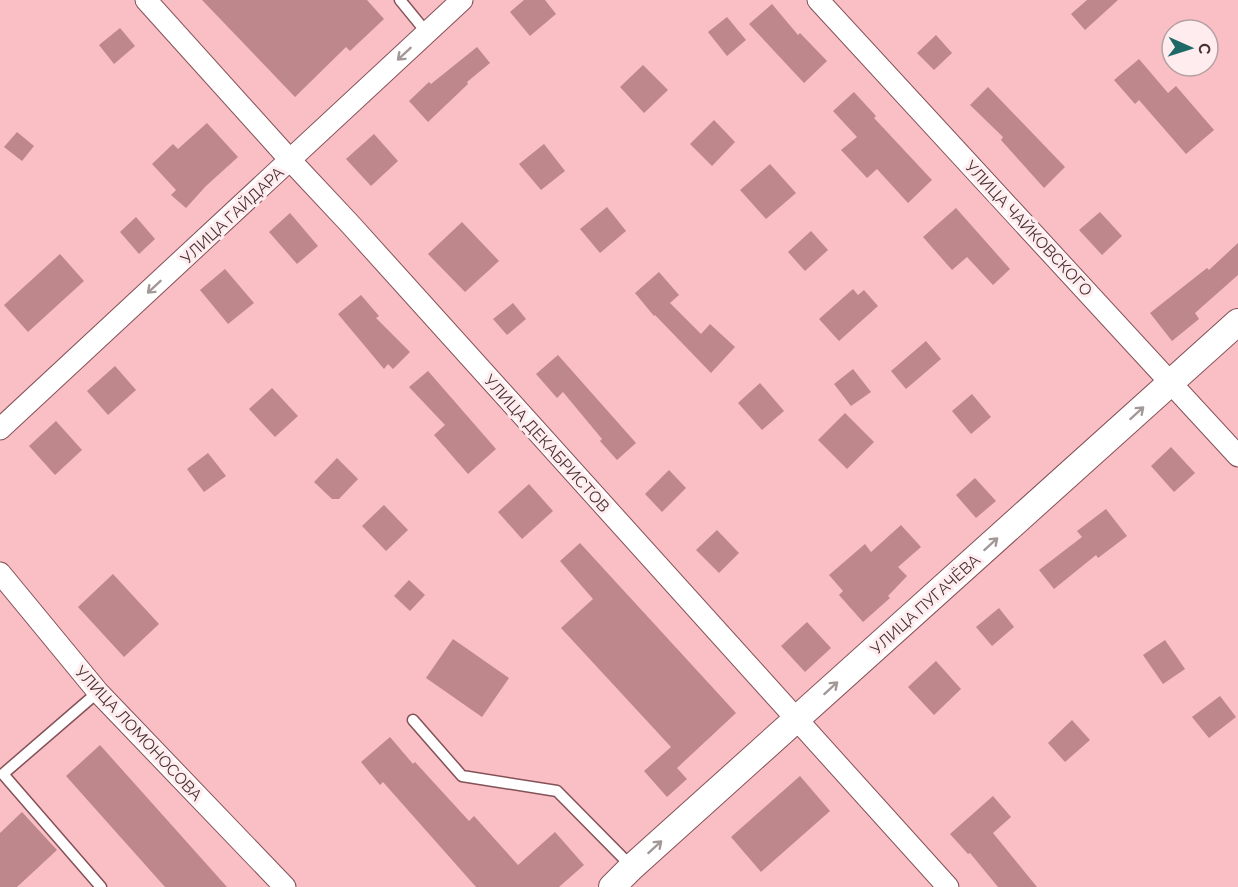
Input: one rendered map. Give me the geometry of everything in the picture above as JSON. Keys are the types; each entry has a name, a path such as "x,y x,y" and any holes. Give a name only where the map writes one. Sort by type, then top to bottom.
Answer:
{"street":[{"name":"УЛИЦА ДЕКАБРИСТОВ","path":"146,0 948,887"},
{"name":"УЛИЦА ГАЙДАРА","path":"0,429 462,0"},
{"name":"УЛИЦА ЧАЙКОВСКОГО","path":"818,0 1238,456"},
{"name":"УЛИЦА ПУГАЧЁВА","path":"612,887 1238,322"},
{"name":"УЛИЦА ЛОМОНОСОВА","path":"0,573 98,692 285,887"}],"lane":[{"path":"400,0 428,33"},
{"path":"98,692 3,774 101,887"},
{"path":"413,720 462,776 557,791 632,867"}],"building":[{"path":"202,0 367,0 384,19 350,51 346,47 295,97"},
{"path":"524,0 545,0 556,14 530,36 510,12"},
{"path":"1087,0 1118,0 1085,30 1071,14"},
{"path":"772,4 798,35 800,33 827,61 804,83 749,24"},
{"path":"727,17 746,40 727,56 708,32"},
{"path":"120,28 135,46 114,64 99,45"},
{"path":"936,35 952,53 934,70 917,53"},
{"path":"477,47 490,63 467,82 468,84 428,122 409,101 429,82 431,84"},
{"path":"1139,59 1168,93 1176,86 1214,130 1186,154 1139,100 1135,104 1114,80"},
{"path":"643,65 668,90 644,113 620,87"},
{"path":"988,87 1065,167 1044,188 1001,140 1003,137 970,105"},
{"path":"854,92 876,116 874,118 932,180 908,203 877,169 867,178 841,150 857,137 833,111"},
{"path":"714,120 735,142 712,166 690,144"},
{"path":"207,123 238,157 186,208 171,195 176,190 152,164 173,144 178,149"},
{"path":"17,132 34,146 22,161 4,147"},
{"path":"374,134 398,161 371,186 346,159"},
{"path":"544,144 565,171 541,190 519,164"},
{"path":"770,164 796,193 766,219 740,190"},
{"path":"607,207 626,231 600,253 580,229"},
{"path":"956,208 1010,269 993,285 967,257 952,270 923,237"},
{"path":"1100,212 1122,236 1102,255 1079,230"},
{"path":"290,213 318,246 297,264 269,232"},
{"path":"136,217 155,239 139,254 120,232"},
{"path":"462,222 499,261 465,292 428,254"},
{"path":"811,231 828,250 805,271 788,252"},
{"path":"1238,243 1238,275 1195,313 1199,319 1172,341 1150,313 1207,268 1209,270"},
{"path":"60,254 84,281 28,332 4,305"},
{"path":"225,269 254,303 228,324 200,290"},
{"path":"659,272 679,295 670,303 701,334 710,324 735,347 711,373 654,316 635,293"},
{"path":"853,289 858,295 864,290 878,306 839,341 819,319"},
{"path":"361,295 379,316 376,318 410,352 393,369 388,364 384,369 338,314"},
{"path":"513,303 526,319 507,335 493,319"},
{"path":"926,341 941,359 906,389 891,371"},
{"path":"558,355 636,443 617,460 563,392 557,398 536,374"},
{"path":"115,366 136,390 108,415 87,391"},
{"path":"853,369 871,392 851,406 834,384"},
{"path":"428,371 496,449 468,474 434,435 445,425 409,387"},
{"path":"760,383 784,411 762,430 738,403"},
{"path":"272,388 298,416 275,437 249,409"},
{"path":"972,394 991,417 971,434 952,411"},
{"path":"845,413 874,442 847,469 818,440"},
{"path":"56,421 82,450 55,475 29,446"},
{"path":"1171,447 1195,473 1174,492 1151,466"},
{"path":"208,453 226,476 204,492 187,469"},
{"path":"337,458 358,479 339,499 332,499 314,482"},
{"path":"669,470 686,488 662,512 645,494"},
{"path":"975,478 996,501 976,518 956,495"},
{"path":"529,484 553,511 522,539 498,512"},
{"path":"384,505 408,530 386,551 362,526"},
{"path":"1106,509 1127,536 1098,558 1096,555 1054,589 1039,570 1082,537 1077,531"},
{"path":"901,525 921,547 898,567 907,576 888,596 890,598 863,622 839,595 843,591 829,575 865,544 871,552"},
{"path":"717,530 739,553 719,573 696,550"},
{"path":"580,543 736,713 677,768 687,779 667,797 644,771 671,747 561,628 593,599 560,561"},
{"path":"113,574 159,624 124,657 78,607"},
{"path":"409,580 425,595 410,611 394,596"},
{"path":"999,608 1014,627 992,646 976,627"},
{"path":"807,622 831,648 805,672 781,646"},
{"path":"453,639 509,678 482,717 426,678"},
{"path":"1165,640 1185,669 1163,684 1143,655"},
{"path":"936,661 961,689 934,715 908,687"},
{"path":"1220,696 1236,717 1209,738 1192,717"},
{"path":"1072,720 1090,740 1065,762 1048,743"},
{"path":"390,737 469,821 474,816 518,865 555,832 584,865 559,887 476,887 383,782 380,785 361,762"},
{"path":"100,745 227,887 165,887 66,776"},
{"path":"800,776 830,811 761,872 731,837"},
{"path":"993,796 1011,817 993,833 1037,887 998,887 970,853 968,854 950,834"},
{"path":"22,812 57,850 17,887 0,887 0,833"}]}
